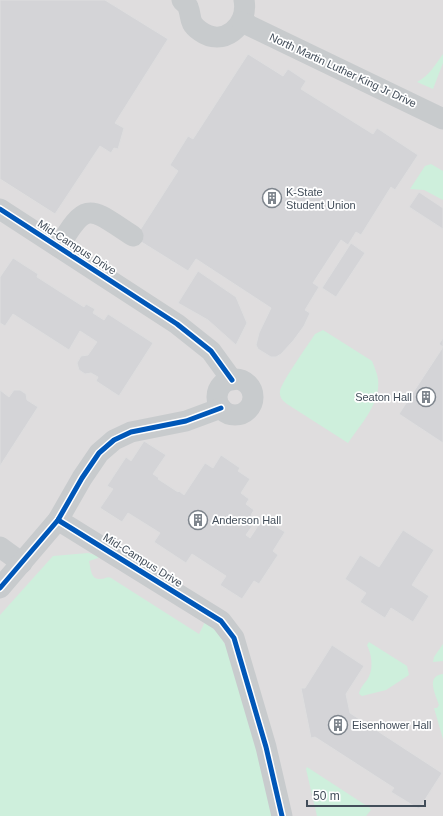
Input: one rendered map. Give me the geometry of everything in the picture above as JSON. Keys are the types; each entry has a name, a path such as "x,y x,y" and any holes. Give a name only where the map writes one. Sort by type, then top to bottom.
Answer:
{"street":[{"path":"186,2 193,25 206,35 214,37 230,34 237,29 245,15 244,0"},
{"name":"North Martin Luther King Jr Drive","path":"242,22 443,119"},
{"name":"Mid-Campus Drive","path":"0,209 176,324 211,351 232,380"},
{"path":"59,248 72,224 82,215 90,212 98,213 133,236"},
{"path":"232,380 237,380 243,381 251,389 253,400 248,410 237,415 231,414 221,408 218,397 222,386 232,380"},
{"path":"0,588 58,520 82,478 99,453 114,440 130,432 186,421 221,408"},
{"name":"Mid-Campus Drive","path":"58,520 221,621 234,638 267,751 282,816"},
{"path":"0,547 22,563"}],"shaded area":[{"path":"0,0 443,0 443,816 0,816"}],"green space":[{"path":"443,54 443,63 433,89 417,82 429,73"},
{"path":"431,164 443,171 443,200 424,190 410,189 425,166"},
{"path":"323,330 372,361 378,377 378,388 373,405 364,421 348,443 287,404 280,395 285,379 315,334"},
{"path":"88,553 99,556 98,558 89,561 93,576 95,578 111,578 199,634 205,622 215,630 227,648 276,816 0,816 0,615 53,556"},
{"path":"369,642 407,666 409,675 386,690 362,696 359,694 361,688 371,672 371,658 367,645"},
{"path":"443,644 443,661 433,662 434,657"},
{"path":"443,674 443,739 434,708 437,708 439,705 434,691 433,682 434,678"},
{"path":"307,767 371,810 366,816 317,816 306,769"}],"building":[{"path":"0,0 105,0 168,39 115,123 124,128 118,149 114,148 111,153 100,146 55,214 0,179"},
{"name":"K-State Student Union","path":"248,54 283,76 288,69 306,81 301,89 373,134 377,128 418,155 395,190 391,187 361,235 356,232 348,245 341,240 313,283 319,287 305,310 310,313 304,326 293,341 281,354 276,357 271,357 258,349 256,345 259,333 271,308 196,259 188,271 135,238 178,171 170,165 188,136 193,139"},
{"path":"419,192 443,208 443,229 409,207"},
{"path":"351,243 365,253 336,297 322,288"},
{"path":"13,258 38,274 37,277 84,307 86,304 95,309 93,313 104,320 108,314 153,343 119,396 96,381 98,377 91,373 85,374 79,370 77,363 81,356 88,355 97,342 80,331 69,350 13,314 5,326 0,323 0,277"},
{"path":"198,271 236,297 247,323 236,345 208,320 178,303"},
{"path":"443,338 443,347 439,344"},
{"name":"Seaton Hall","path":"443,347 443,443 399,414"},
{"path":"0,390 9,397 14,390 20,390 26,394 27,400 38,407 0,466"},
{"name":"Anderson Hall","path":"144,441 166,455 153,474 159,478 158,479 184,495 205,463 213,468 221,455 240,468 238,471 250,479 241,493 249,499 246,504 254,510 251,515 257,519 246,535 250,538 263,518 285,532 273,551 278,555 259,584 254,581 242,599 220,585 226,576 192,554 186,563 154,542 160,533 128,513 122,522 100,508 113,489 107,486 126,457 131,461"},
{"path":"403,530 434,550 412,585 429,596 413,622 391,608 385,618 360,602 366,593 345,579 360,555 379,567"},
{"name":"Eisenhower Hall","path":"332,645 364,666 346,694 350,713 442,773 419,809 391,792 394,788 315,737 311,738 301,688 305,688"}],"cycle path":[{"path":"0,209 177,324 211,351 232,380"},
{"path":"0,588 58,520 82,478 99,453 114,440 131,432 186,421 221,408"},
{"path":"58,520 221,621 234,638 266,747 282,816"}],"place":[{"name":"K-State Student Union","path":"272,198"},
{"name":"Seaton Hall","path":"426,397"},
{"name":"Anderson Hall","path":"198,520"},
{"name":"Eisenhower Hall","path":"338,725"}]}
